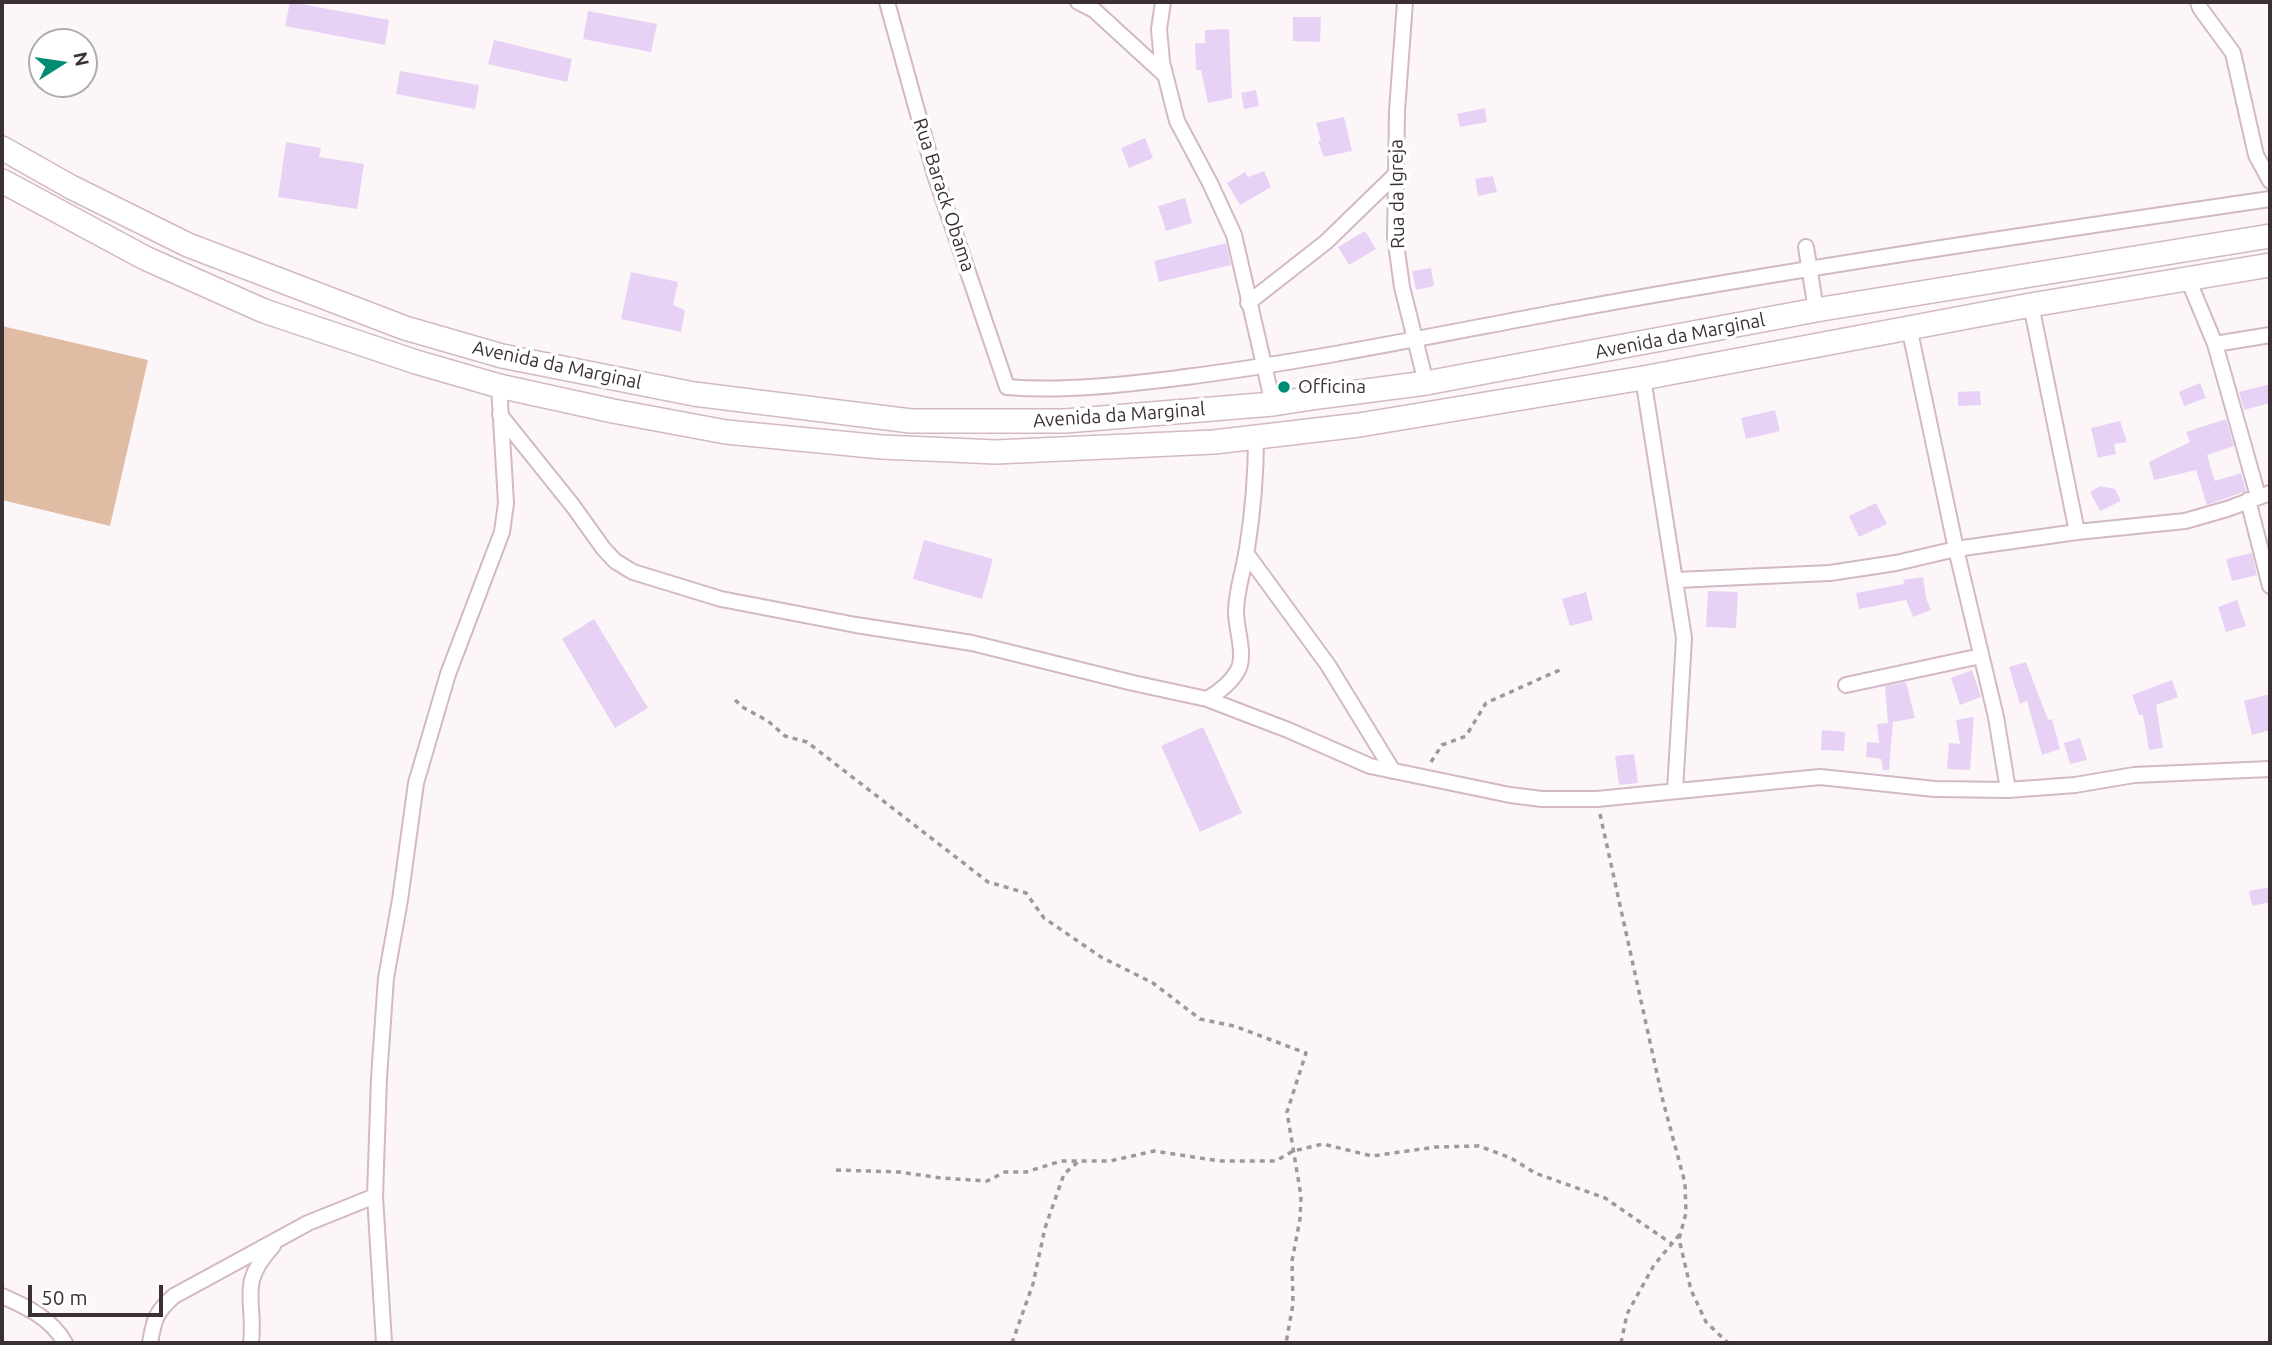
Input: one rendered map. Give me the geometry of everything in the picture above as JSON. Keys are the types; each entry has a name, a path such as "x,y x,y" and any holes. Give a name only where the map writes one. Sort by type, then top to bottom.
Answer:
{"main road":[{"name":"Avenida da Marginal","path":"2,148 71,187 188,245 405,328 502,356 694,394 911,421 1065,421 1273,404 1426,383 1816,310 2270,236"},
{"name":"Avenida da Marginal","path":"2,181 145,258 264,311 416,362 499,386 726,432 882,447 996,452 1214,442 1359,425 1643,378 2031,304 2270,265"}],"street":[{"name":"Rua Barack Obama","path":"887,2 934,172 1007,387 1079,387 1262,367"},
{"path":"1078,2 1094,10 1166,76"},
{"path":"1163,2 1159,29 1162,62 1177,121 1234,236 1262,367 1273,404"},
{"name":"Rua da Igreja","path":"1405,2 1396,111 1395,236 1402,287 1426,383"},
{"path":"2198,2 2233,53 2256,155 2270,181"},
{"path":"1248,303 1326,242 1396,174"},
{"path":"1262,367 1810,268 2270,199"},
{"path":"1806,247 1816,310"},
{"path":"2188,279 2215,344 2259,496 2270,586"},
{"path":"2031,304 2077,532"},
{"path":"1909,327 1956,549 1996,717 2008,790"},
{"path":"2215,344 2270,335"},
{"path":"1643,378 1684,638 1675,791"},
{"path":"384,1343 375,1196 386,978 416,783 448,674 502,532 506,503 499,386"},
{"path":"500,415 603,548 615,561 633,572 721,599 856,625 972,643 1207,699 1288,730 1370,766 1393,771 1542,799 1597,799 1820,777 1936,789 2008,790 2075,785 2134,775 2270,769"},
{"path":"1207,699 1220,691 1239,668 1241,656 1236,598 1247,553 1256,480 1256,437"},
{"path":"1676,580 1830,573 1896,563 1956,549 2077,532 2185,521 2259,496"},
{"path":"1247,553 1328,665 1393,771"},
{"path":"1846,685 1981,656"},
{"path":"150,1343 159,1309 174,1296 308,1223 375,1196"},
{"path":"251,1343 253,1312 250,1280 265,1255 279,1240"},
{"path":"2,1296 46,1320 65,1343"}],"path":[{"path":"1411,774 1429,765 1442,745 1466,736 1486,703 1564,668"},
{"path":"735,700 768,721 785,736 807,742 988,883 1026,893 1044,918 1101,957 1153,983 1200,1019 1234,1027 1306,1053 1287,1112 1301,1196 1300,1219 1292,1261 1293,1304 1286,1343"},
{"path":"1597,799 1664,1101 1685,1182 1686,1213 1679,1239 1691,1290 1706,1322 1728,1343"},
{"path":"836,1170 899,1172 988,1181 1005,1172 1026,1172 1061,1161 1110,1161 1154,1151 1219,1161 1276,1161 1293,1151 1323,1143 1372,1156 1436,1147 1479,1146 1511,1158 1535,1173 1605,1198 1672,1244"},
{"path":"1012,1343 1033,1284 1045,1228 1064,1174 1080,1160"},
{"path":"1621,1343 1627,1314 1654,1265 1681,1233"}],"shaded area":[{"path":"2,326 148,360 110,526 2,500"}],"building":[{"path":"290,2 389,20 385,45 285,26"},
{"path":"588,11 657,24 651,52 583,39"},
{"path":"1293,17 1321,17 1320,42 1293,41"},
{"path":"1229,29 1232,98 1208,103 1201,70 1196,70 1195,43 1205,43 1205,30"},
{"path":"494,40 572,59 567,82 488,64"},
{"path":"400,71 479,85 475,109 396,94"},
{"path":"1256,90 1259,106 1244,109 1241,93"},
{"path":"1485,108 1487,122 1460,127 1457,114"},
{"path":"1344,117 1352,151 1324,157 1318,141 1321,141 1316,123"},
{"path":"1145,138 1153,158 1129,168 1121,148"},
{"path":"286,142 321,148 319,157 364,164 357,209 278,197"},
{"path":"1264,171 1271,187 1240,205 1227,183 1245,172 1248,177"},
{"path":"1493,176 1497,192 1478,196 1475,179"},
{"path":"1185,198 1192,223 1166,231 1158,206"},
{"path":"1365,231 1376,249 1349,265 1338,247"},
{"path":"1226,243 1231,265 1159,282 1154,261"},
{"path":"1431,268 1434,286 1416,290 1412,271"},
{"path":"631,272 678,282 673,305 685,310 681,332 621,319"},
{"path":"2200,383 2206,398 2184,406 2179,392"},
{"path":"2270,384 2270,403 2244,410 2239,392"},
{"path":"1980,391 1981,405 1958,406 1958,392"},
{"path":"1775,410 1780,431 1746,439 1741,418"},
{"path":"2226,419 2234,446 2207,455 2215,481 2241,473 2246,491 2207,505 2196,470 2154,480 2149,462 2190,442 2186,432"},
{"path":"2120,421 2127,442 2114,444 2116,454 2098,458 2091,428"},
{"path":"2100,486 2115,489 2121,501 2100,511 2090,492"},
{"path":"1876,503 1887,524 1859,537 1849,516"},
{"path":"924,540 993,559 982,599 913,579"},
{"path":"2252,553 2257,575 2232,581 2226,559"},
{"path":"1923,577 1931,610 1913,617 1906,600 1859,609 1856,593 1904,584 1903,580"},
{"path":"1708,591 1738,592 1736,628 1706,627"},
{"path":"1586,592 1593,620 1570,626 1562,599"},
{"path":"2237,600 2246,626 2226,632 2218,607"},
{"path":"594,619 648,708 615,728 562,639"},
{"path":"2026,662 2048,720 2052,719 2060,749 2042,755 2027,701 2020,704 2009,667"},
{"path":"1972,670 1981,697 1960,705 1951,678"},
{"path":"2172,680 2178,697 2156,705 2163,748 2149,750 2143,715 2139,715 2132,695"},
{"path":"1906,682 1915,718 1893,722 1889,770 1883,770 1881,759 1866,757 1867,742 1879,743 1877,724 1888,723 1885,686"},
{"path":"2270,694 2270,730 2252,735 2244,701"},
{"path":"1974,717 1970,770 1947,769 1949,743 1960,744 1956,720"},
{"path":"1203,727 1242,813 1200,832 1161,746"},
{"path":"1822,730 1845,732 1844,751 1821,750"},
{"path":"2080,738 2087,760 2070,764 2064,743"},
{"path":"1634,754 1638,783 1619,785 1615,756"},
{"path":"2270,887 2270,902 2252,906 2249,891"}],"place":[{"name":"Officina","path":"1284,387"}]}
